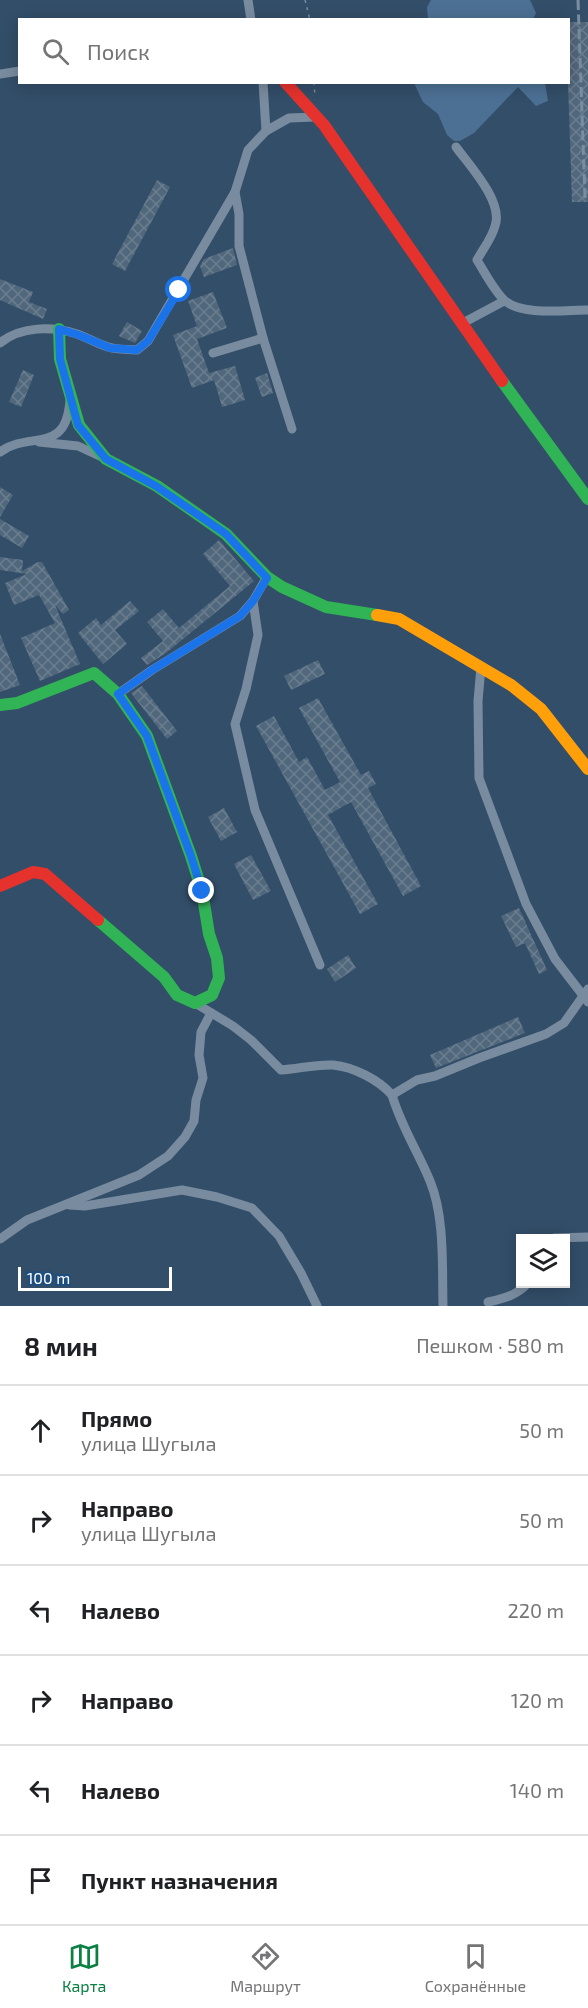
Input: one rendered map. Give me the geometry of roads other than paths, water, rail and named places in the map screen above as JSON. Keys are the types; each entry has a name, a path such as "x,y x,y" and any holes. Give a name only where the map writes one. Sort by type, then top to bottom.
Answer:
{"street":[{"path":"248,0 251,18"},
{"path":"0,74 18,71"},
{"path":"263,84 266,131"},
{"path":"287,84 316,117 461,324 588,499"},
{"path":"0,343 26,330 59,329 110,348 137,350 148,341 235,192 248,150 266,131 289,118 316,117"},
{"path":"456,147 488,190 495,204 496,224 477,260 504,301 518,309 588,310"},
{"path":"235,192 239,214 239,246 263,338 292,429"},
{"path":"461,324 504,301"},
{"path":"59,329 60,359 78,425 106,459"},
{"path":"213,353 263,338"},
{"path":"37,442 53,436 61,429 69,418 70,397"},
{"path":"0,452 10,444 37,442 78,446 106,459 156,486 226,534 267,578 326,608 399,620 511,685 541,709 588,769"},
{"path":"118,694 152,670 240,616 253,601 267,578"},
{"path":"253,601 258,635 235,724 255,810 320,964"},
{"path":"392,1095 417,1080 435,1076 546,1034 564,1023 586,996 555,959 526,904 478,778 478,701 481,667"},
{"path":"0,705 17,703 94,673 118,694 147,736 191,856 202,891 209,934 217,958 219,978 212,995 195,1004"},
{"path":"0,886 33,872 45,874 164,977 177,995 211,1013 251,1040 281,1070 336,1065 383,1085 392,1095 398,1116 431,1183 439,1217 442,1249 442,1306"},
{"path":"0,1239 27,1220 140,1175 168,1156 185,1137 194,1121 196,1100 203,1078 199,1054 201,1032 211,1013"},
{"path":"64,1204 86,1206 182,1190 217,1197 252,1208 279,1236 317,1306"},
{"path":"570,1238 588,1237"},
{"path":"488,1302 502,1299 523,1288"}],"water":[{"path":"431,0 530,0 536,13 534,18 428,18 427,7"},
{"path":"414,84 545,84 548,101 536,106 518,87 474,133 460,141 454,141 447,135 438,114 423,102"}],"railway":[{"path":"578,0 585,198"}]}
